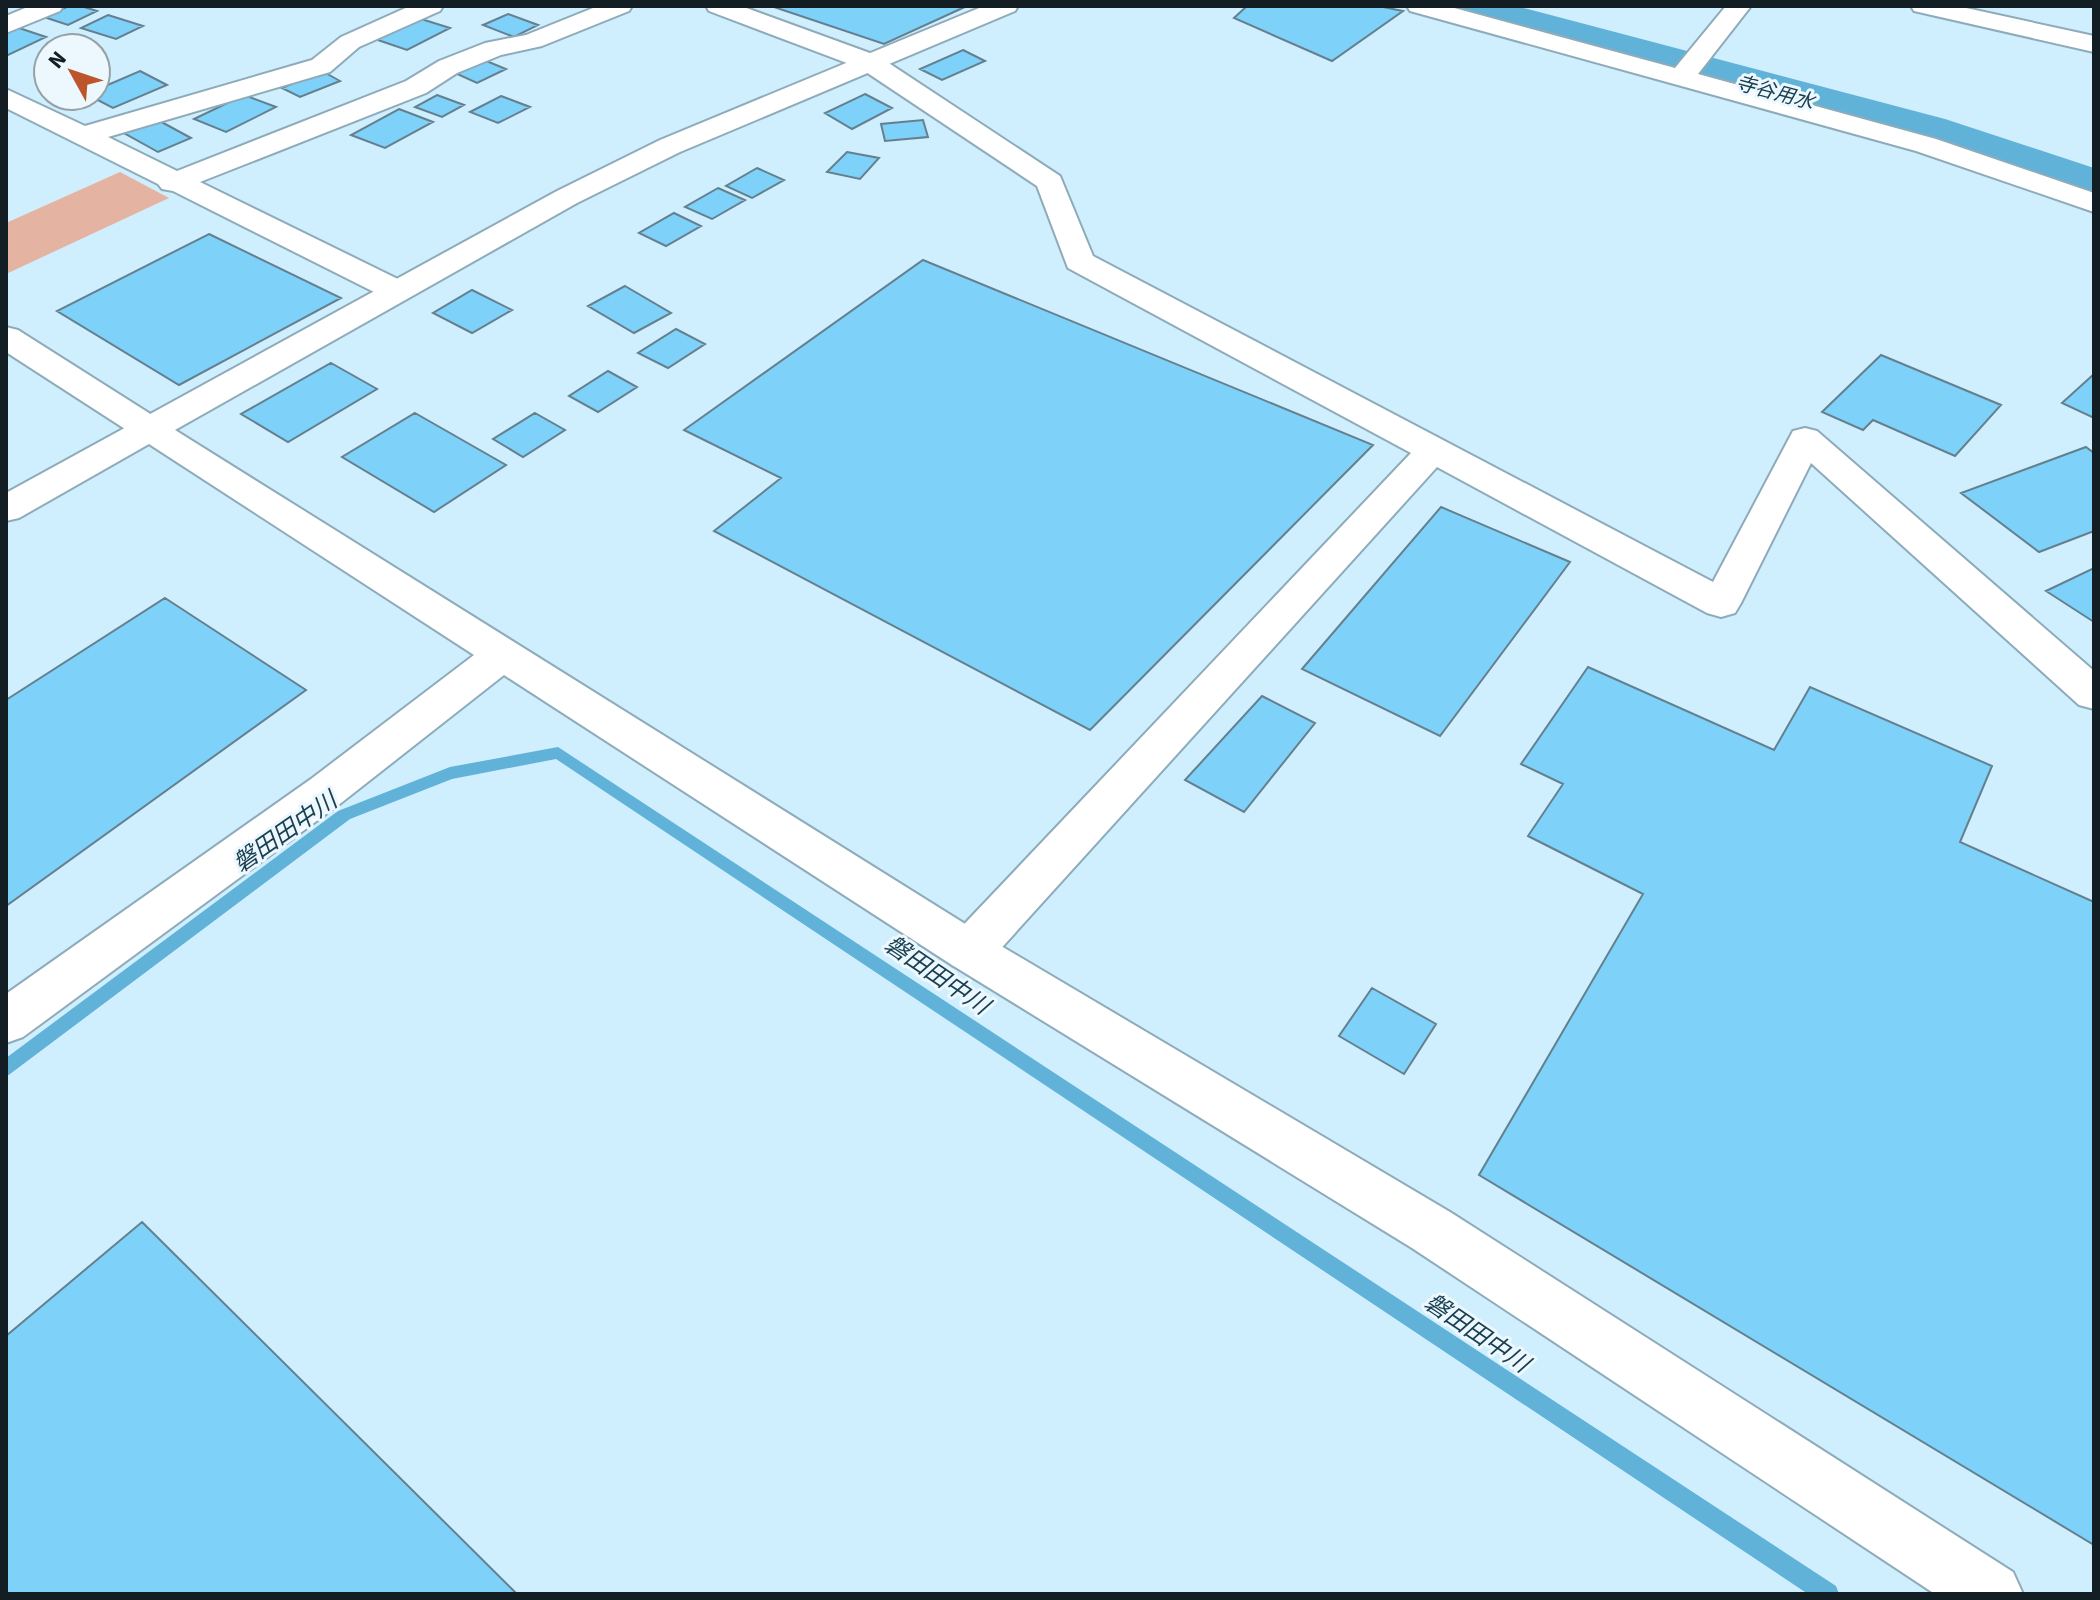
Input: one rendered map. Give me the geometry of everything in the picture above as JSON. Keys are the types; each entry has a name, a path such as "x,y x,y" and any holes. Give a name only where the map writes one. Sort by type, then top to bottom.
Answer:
{"street":[{"path":"6,25 51,6"},
{"path":"83,135 321,66 350,42 431,6"},
{"path":"172,183 416,87 448,67 494,49 533,41 620,6"},
{"path":"718,6 869,62 884,75 1050,182 1079,261 1721,603 1805,439 2094,694"},
{"path":"6,509 567,197 658,153 1006,6"},
{"path":"1419,6 1962,134 2094,178"},
{"path":"1490,6 1926,145 2094,203"},
{"path":"1688,70 1739,6"},
{"path":"1923,6 2094,44"},
{"path":"6,97 32,107"},
{"path":"6,119 32,109"},
{"path":"41,112 172,183 397,291"},
{"path":"6,337 969,951 1431,1230 1991,1594"},
{"path":"969,951 1433,450"},
{"path":"6,1022 326,791 502,655"}],"shaded area":[{"path":"120,172 169,198 6,274 6,223"}],"building":[{"path":"69,6 97,11 68,25 44,17"},
{"path":"771,6 967,6 884,44"},
{"path":"1247,6 1378,6 1403,11 1332,61 1234,18"},
{"path":"508,14 538,25 514,37 483,25"},
{"path":"108,15 143,26 116,39 112,38 112,32 81,28"},
{"path":"418,18 450,28 407,50 375,39"},
{"path":"16,27 32,32 32,44 6,56 6,32"},
{"path":"963,50 985,61 942,80 920,69"},
{"path":"484,60 506,69 477,83 455,73"},
{"path":"140,71 167,85 113,108 112,83"},
{"path":"322,71 340,81 300,97 282,88"},
{"path":"865,94 892,108 852,129 825,113"},
{"path":"244,95 276,107 226,132 194,119"},
{"path":"437,95 464,105 442,117 415,107"},
{"path":"501,96 530,107 498,123 470,112"},
{"path":"399,109 433,122 385,148 351,135"},
{"path":"156,119 191,138 158,152 124,133"},
{"path":"923,120 928,137 885,141 881,124"},
{"path":"847,152 879,158 860,179 827,172"},
{"path":"757,168 784,180 752,198 726,186"},
{"path":"718,188 745,200 712,219 685,207"},
{"path":"674,213 701,226 666,246 639,233"},
{"path":"209,234 341,298 179,385 57,311"},
{"path":"923,260 1373,445 1090,730 714,531 781,478 684,430"},
{"path":"625,286 671,313 634,333 588,306"},
{"path":"472,290 512,310 472,333 433,313"},
{"path":"676,329 705,344 668,368 638,353"},
{"path":"1881,355 2001,405 1955,456 1873,420 1863,430 1822,412"},
{"path":"331,363 377,389 288,442 241,414"},
{"path":"608,371 637,387 598,412 569,396"},
{"path":"2094,374 2094,418 2062,403"},
{"path":"415,413 506,465 434,512 342,457"},
{"path":"535,413 565,430 523,457 493,439"},
{"path":"2086,447 2094,453 2094,531 2039,552 1961,493"},
{"path":"1441,507 1570,562 1440,736 1302,669"},
{"path":"2094,568 2094,622 2046,591"},
{"path":"165,598 306,690 6,906 6,700"},
{"path":"1588,667 1774,750 1810,687 1992,766 1960,842 2094,902 2094,1545 1479,1175 1643,894 1528,836 1563,784 1521,764"},
{"path":"1262,696 1315,723 1244,812 1185,780"},
{"path":"1372,988 1436,1024 1404,1074 1339,1036"},
{"path":"142,1222 517,1594 6,1594 6,1336"}],"waterway":[{"name":"寺谷用水","path":"1452,6 1923,132 2094,190"},
{"name":"磐田田中川","path":"6,1069 344,815 450,773 558,753 1828,1594"}]}
